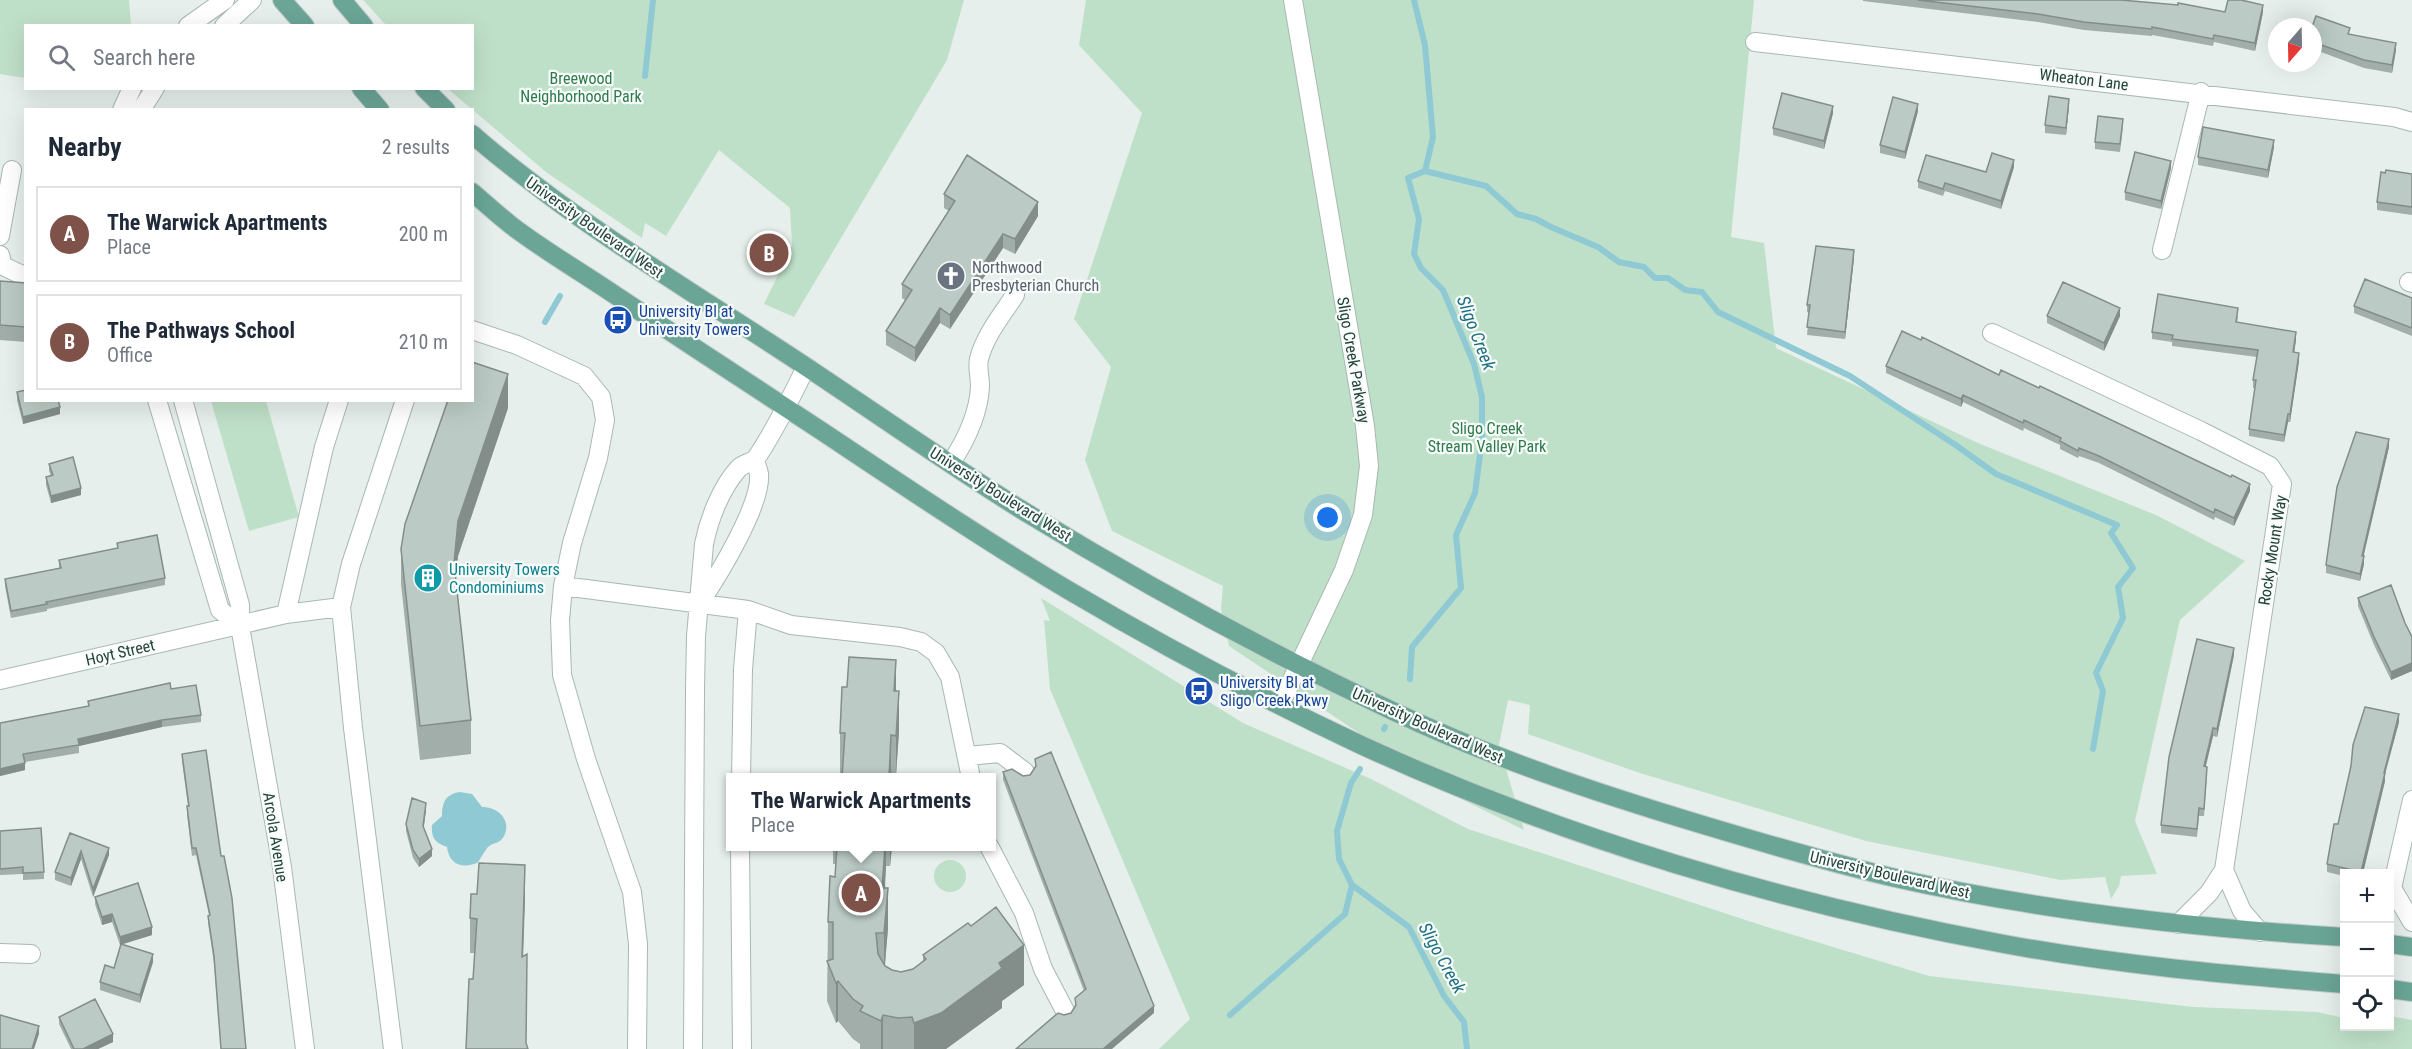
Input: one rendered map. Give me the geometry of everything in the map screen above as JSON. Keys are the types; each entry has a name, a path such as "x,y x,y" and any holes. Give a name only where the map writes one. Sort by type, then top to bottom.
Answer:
{"main road":[{"path":"282,0 303,24"},
{"path":"342,0 362,24"},
{"path":"363,90 378,108"},
{"path":"426,90 444,108"},
{"name":"University Boulevard West","path":"474,136 497,157 617,245 1021,509 1125,570 1299,664 1399,714 1512,763 1636,805 1779,848 1891,877 1991,897 2178,924 2340,937"},
{"path":"474,194 511,225 786,408 1064,588 1163,645 1280,705 1407,765 1582,835 1726,878 1849,911 2006,945 2126,963 2205,973 2340,984"},
{"path":"2394,945 2412,947"},
{"path":"2394,990 2412,992"}],"street":[{"path":"191,24 225,0"},
{"path":"226,24 252,0"},
{"name":"Sligo Creek Parkway","path":"1280,705 1344,570 1363,515 1370,466 1293,0"},
{"name":"Wheaton Lane","path":"1755,42 2201,92 2394,117 2412,122"},
{"path":"123,108 131,90"},
{"path":"142,108 154,90"},
{"path":"2162,250 2201,92"},
{"path":"0,236 12,171"},
{"path":"0,255 3,266 24,274"},
{"path":"951,463 974,419 980,388 979,361 986,340 1015,295"},
{"path":"474,331 517,345 584,376 601,397 606,420 598,458 572,543 563,586 560,620 562,675 586,759 632,892 636,916 639,971 637,1049"},
{"name":"Rocky Mount Way","path":"1992,333 2270,466 2282,483 2224,870 2209,893 2178,924"},
{"path":"693,1049 695,679 707,531 728,480 741,465 755,460 786,408 806,367"},
{"path":"158,402 220,610 240,626"},
{"name":"Arcola Avenue","path":"184,402 240,605 240,626 282,867 305,1049"},
{"path":"286,614 320,463 338,402"},
{"path":"393,1049 354,739 341,607 351,564 404,402"},
{"path":"700,603 726,563 753,502 759,475 755,460"},
{"path":"563,586 748,610 791,625 921,642 936,653 950,677 970,773"},
{"name":"Hoyt Street","path":"0,680 286,614 341,607"},
{"path":"741,773 742,669 748,610"},
{"path":"967,756 1000,753 1025,772"},
{"path":"2394,877 2412,800"},
{"path":"740,851 741,1049"},
{"path":"992,851 1024,913 1043,969 1065,1011"},
{"path":"2224,870 2242,911 2260,932"},
{"path":"2394,895 2412,922"},
{"path":"0,953 30,954"}],"green space":[{"path":"0,0 129,0 131,24 24,24 24,78 0,74"},
{"name":"Breewood Neighborhood Park","path":"363,0 964,0 947,60 794,317 764,304 792,246 790,208 719,150 666,236 645,223 642,238 546,172 474,111 474,108 470,108 449,90 474,90 474,24 385,24"},
{"name":"Sligo Creek Stream Valley Park","path":"1086,0 1754,0 1731,237 1764,243 1776,348 1978,443 2156,515 2245,561 2180,620 2135,821 2157,874 2121,876 2119,886 2111,899 2105,877 2061,880 1866,841 1640,773 1528,734 1530,705 1508,700 1499,745 1524,830 1447,792 1229,646 1221,608 1223,586 1112,531 1085,460 1111,367 1074,319 1142,113 1079,45"},
{"path":"211,402 266,402 299,517 249,531"},
{"path":"1041,598 1243,723 1371,779 1468,829 1767,927 1929,976 2193,1007 2317,1012 2340,1017 2340,1031 2394,1031 2394,1017 2412,1020 2412,1049 1159,1049 1190,1019 1050,689 1044,620 1050,621"},
{"path":"950,860 962,864 966,876 962,888 950,892 938,888 934,876 938,864"}],"water":[{"path":"460,792 472,794 482,807 498,812 506,825 502,839 488,847 477,863 471,865 457,864 450,858 447,847 439,844 433,837 432,825 442,816 446,800 451,795"}],"building":[{"path":"1918,0 2121,0 2178,5 2178,3 2225,12 2228,0 2241,0 2263,5 2255,43 2214,35 2213,39 2152,27 2152,29 2084,22 2038,14"},
{"path":"2322,18 2350,28 2348,34 2396,43 2392,65 2364,60 2322,45"},
{"path":"1782,93 1833,106 1824,141 1773,128"},
{"path":"2049,96 2069,99 2066,128 2045,125"},
{"path":"1893,97 1918,104 1905,152 1880,145"},
{"path":"2098,116 2123,119 2120,144 2095,142"},
{"path":"2203,127 2274,140 2268,170 2198,157"},
{"path":"2135,152 2171,161 2161,201 2125,192"},
{"path":"1992,153 2014,160 2001,201 1945,183 1943,189 1918,181 1926,155 1986,172"},
{"name":"Northwood Presbyterian Church","path":"967,155 1038,202 1015,239 1003,234 950,315 940,308 915,348 886,331 912,290 902,284 955,201 944,194"},
{"path":"2386,170 2412,174 2412,207 2377,202 2381,172 2385,173"},
{"path":"1816,246 1854,250 1845,332 1807,327 1810,305 1807,305"},
{"path":"2365,279 2412,298 2412,328 2354,306"},
{"path":"0,281 24,283 24,327 0,325"},
{"path":"2063,282 2120,308 2104,343 2047,316"},
{"path":"2158,294 2238,308 2236,322 2296,332 2293,352 2299,353 2290,414 2288,414 2284,435 2249,429 2258,350 2172,339 2173,335 2152,332"},
{"path":"1902,331 1921,340 1922,337 1999,375 2001,370 2039,388 2040,386 2250,484 2234,518 2215,509 2214,513 2099,456 2079,448 2078,451 2060,441 2061,438 2024,420 2023,423 1963,395 1961,399 1886,366"},
{"name":"University Towers Condominiums","path":"474,363 508,374 458,521 454,563 471,720 420,726 401,549 405,524 447,402 474,402"},
{"path":"24,390 24,402 59,402 60,407 23,417 17,392"},
{"path":"2356,432 2389,439 2362,556 2364,556 2360,574 2326,565 2337,487"},
{"path":"73,457 81,488 51,496 46,477 53,475 49,464"},
{"path":"157,535 165,578 11,611 5,579 61,568 59,560 118,548 117,543"},
{"path":"2391,585 2412,637 2412,663 2391,672 2358,598"},
{"path":"2197,639 2234,648 2217,729 2213,728 2204,766 2207,767 2204,809 2199,808 2197,829 2161,825 2169,757"},
{"path":"849,657 896,660 894,691 899,691 896,736 891,735 889,773 842,773 845,733 840,733 842,687 847,687"},
{"path":"170,683 171,689 196,685 201,715 162,720 78,739 79,745 23,754 25,763 0,769 0,723 89,706 88,701"},
{"path":"2365,707 2399,714 2362,869 2348,869 2327,864 2334,824 2338,824 2351,766 2353,745"},
{"path":"206,750 221,856 224,856 232,898 246,1049 221,1049 214,956 208,916 210,915 196,848 192,848 182,754"},
{"path":"1051,752 1154,1006 1103,1049 1016,1049 1058,1013 1064,1015 1071,1013 1076,1005 1075,998 1086,989 1003,772 1012,769 1023,776 1030,775 1036,766 1035,759"},
{"path":"412,798 426,803 423,826 432,849 419,859 413,850 406,824"},
{"path":"41,828 44,872 23,873 23,867 0,869 0,831"},
{"path":"70,833 109,848 93,889 81,851 71,878 55,872"},
{"path":"837,851 885,851 882,888 888,888 884,933 876,933 878,954 885,966 892,970 901,972 913,969 926,959 923,955 968,923 971,926 996,907 1024,945 999,963 1002,968 941,1013 914,1023 912,1017 898,1018 883,1015 881,1021 860,1011 863,1006 853,999 838,981 836,983 827,961 833,959 833,922 828,922 830,876 835,877"},
{"path":"479,863 525,865 522,957 527,954 526,1043 528,1049 466,1049 469,979 473,979 477,919 470,918 471,894 477,894"},
{"path":"138,883 152,927 120,937 112,914 102,917 95,897"},
{"path":"121,944 153,954 140,995 100,982 105,965 114,968"},
{"path":"95,999 113,1034 83,1049 74,1049 59,1017"},
{"path":"0,1015 39,1026 32,1049 0,1049"}],"waterway":[{"path":"645,76 653,0"},
{"name":"Sligo Creek","path":"1410,679 1412,647 1461,588 1456,535 1475,493 1482,439 1482,397 1474,364 1443,290 1421,268 1414,254 1419,219 1408,178 1425,171 1433,137 1425,45 1414,0"},
{"path":"1425,171 1486,186 1517,214 1536,219 1598,247 1619,262 1644,267 1655,278 1668,278 1685,290 1702,292 1718,312 1850,376 1996,474 2117,525 2111,533 2133,568 2118,587 2123,618 2096,673 2103,691 2093,749"},
{"path":"545,322 560,296"},
{"name":"Sligo Creek","path":"1360,769 1351,783 1337,831 1339,859 1352,885 1409,927 1444,996 1464,1022 1467,1049"},
{"path":"1230,1015 1345,914 1352,885"}],"place":[{"name":"The Pathways School","path":"769,253"},
{"name":"Northwood Presbyterian Church","path":"951,276"},
{"name":"University Bl at University Towers","path":"618,320"},
{"name":"University Towers Condominiums","path":"428,578"},
{"name":"University Bl at Sligo Creek Pkwy","path":"1199,691"},
{"name":"The Warwick Apartments","path":"861,893"}]}
